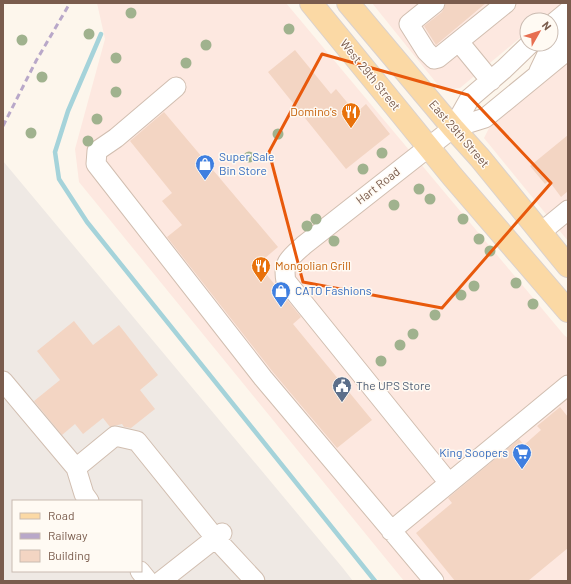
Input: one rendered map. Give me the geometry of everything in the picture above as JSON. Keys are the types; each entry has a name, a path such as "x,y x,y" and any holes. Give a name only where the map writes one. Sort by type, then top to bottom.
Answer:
{"main road":[{"name":"West 29th Street","path":"311,3 429,147"},
{"name":"East 29th Street","path":"348,3 480,158 568,266"},
{"path":"429,147 568,311"}],"street":[{"path":"435,3 409,24 426,51 434,58 438,58 459,42 506,3"},
{"path":"559,18 568,11"},
{"path":"536,76 551,46 568,32"},
{"path":"459,42 491,81"},
{"name":"Hart Road","path":"448,483 286,280 284,270 288,260 304,245 453,128 485,118 568,50"},
{"name":"Hart Road","path":"453,128 470,98 491,81 522,52"},
{"path":"176,87 116,138 97,151 96,164 263,378 434,581"},
{"path":"540,233 568,210"},
{"path":"3,381 76,468 84,494 88,500"},
{"path":"392,531 568,385"},
{"path":"76,468 115,436 137,441 219,536 255,581"},
{"path":"161,581 219,536"},
{"path":"141,572 148,581"}],"highlighted area":[{"path":"322,54 468,95 551,183 442,308 303,282 269,152"}],"shaded area":[{"path":"97,3 286,3 568,338 568,581 404,581 79,182 75,149 105,39"},
{"path":"372,3 563,3 552,12 519,12 519,39 460,88 442,90"},
{"path":"568,62 568,241 484,138 491,124"},
{"path":"3,161 342,567 353,581 3,581"}],"building":[{"path":"446,3 486,3 436,45 424,26 442,12"},
{"path":"295,50 331,94 336,89 356,113 366,104 390,134 346,169 268,72"},
{"path":"164,112 278,247 258,264 301,317 293,324 372,420 337,448 272,371 167,237 182,225 162,201 172,193 130,141"},
{"path":"568,135 568,191 561,197 549,181 545,184 530,166"},
{"path":"74,321 93,345 119,325 158,375 140,390 155,409 131,428 124,427 122,424 110,427 103,418 83,434 75,424 62,435 34,401 60,380 37,351"},
{"name":"King Soopers","path":"560,407 568,417 568,548 528,581 455,581 416,533 452,503 448,498 519,439 524,445 541,430 537,426"}],"waterway":[{"path":"101,34 68,111 55,152 59,179 87,222 375,581"}],"railway":[{"path":"3,126 36,61 70,3"}],"place":[{"name":"Domino's","path":"351,129"},
{"name":"Super Sale Bin Store","path":"205,181"},
{"name":"Mongolian Grill","path":"261,283"},
{"name":"CATO Fashions","path":"281,308"},
{"name":"The UPS Store","path":"342,403"},
{"name":"King Soopers","path":"522,470"}]}
